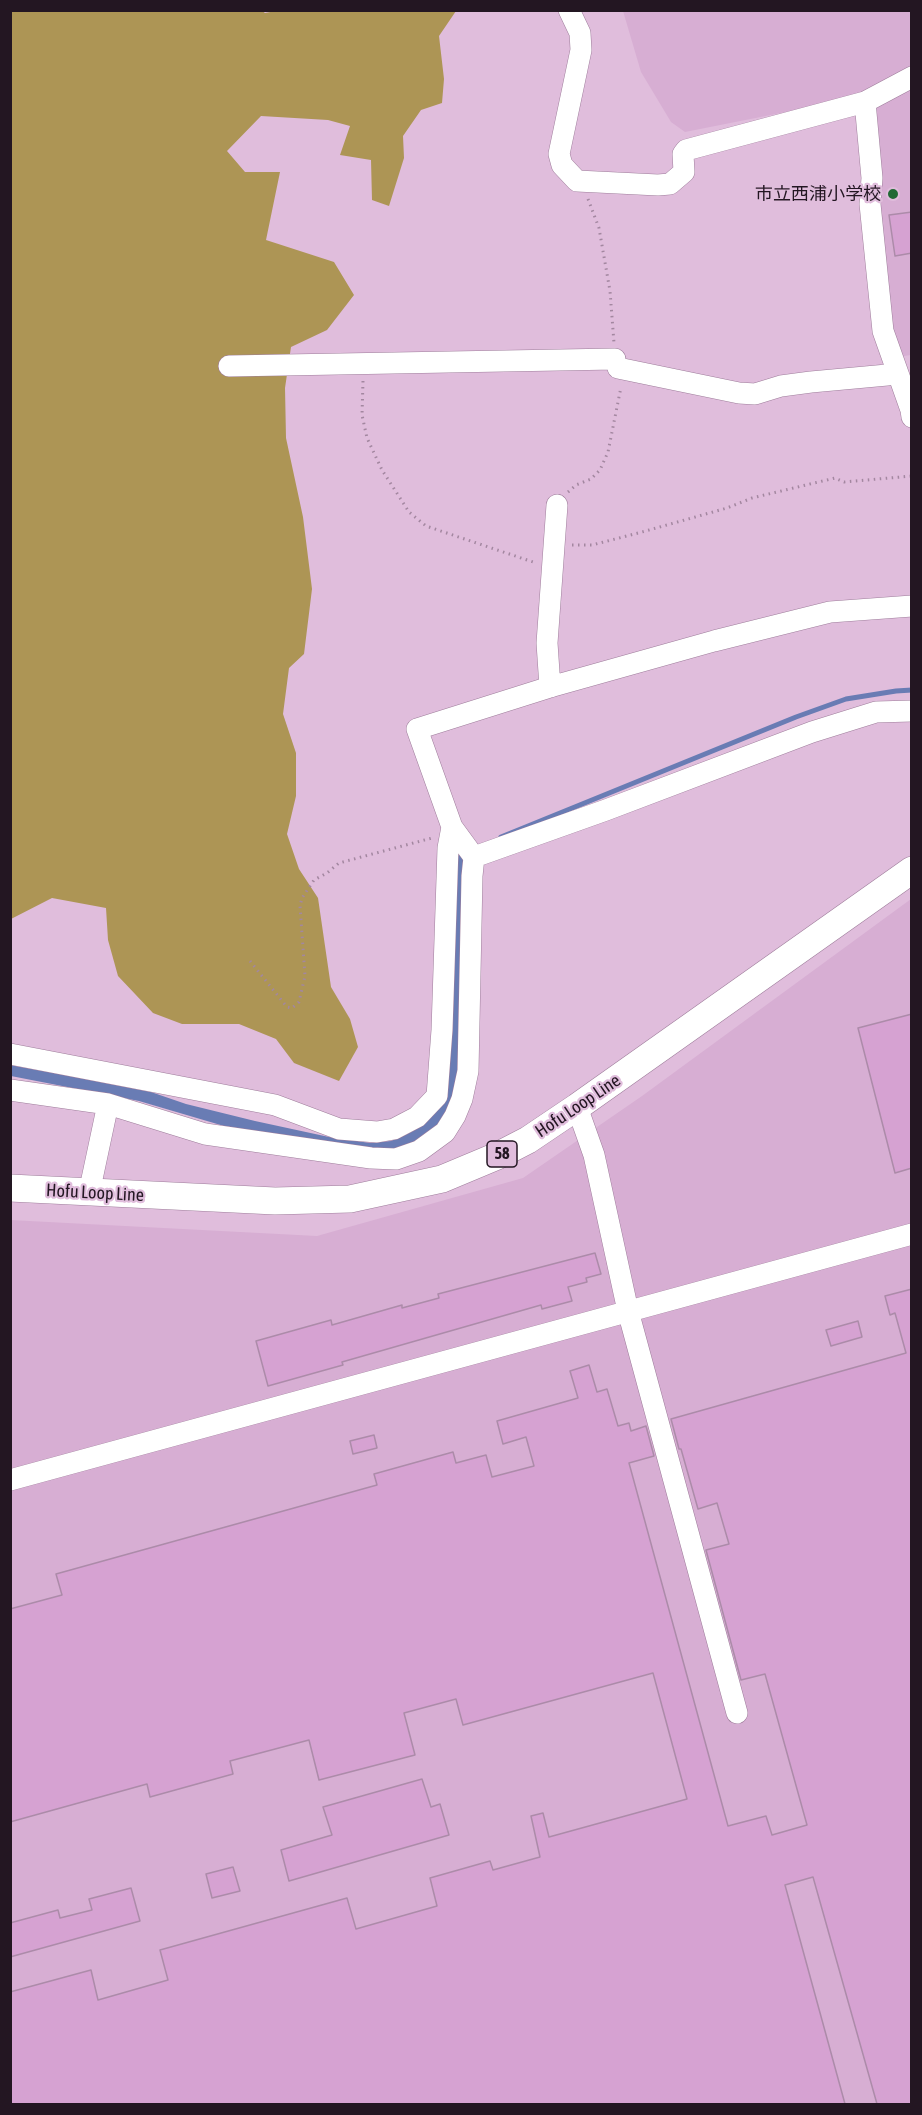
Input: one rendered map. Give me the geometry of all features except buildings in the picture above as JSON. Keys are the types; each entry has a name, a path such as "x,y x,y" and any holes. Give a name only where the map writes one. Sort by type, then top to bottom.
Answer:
{"main road":[{"name":"Hofu Loop Line","path":"10,1188 275,1201 350,1199 442,1179 528,1140 912,870"}],"street":[{"path":"570,10 580,33 581,50 559,154 562,165 577,181 670,184 684,172 683,154 686,150 865,102 912,77"},
{"path":"865,102 872,178 870,213 883,331 902,366 912,417"},
{"path":"229,366 364,363 616,364 740,393 755,394 781,386 902,366"},
{"path":"550,687 547,643 557,506"},
{"path":"10,1090 108,1104 205,1134 370,1158 396,1159 418,1151 445,1132 455,1116 462,1099 468,1071 474,857 452,830 417,729 550,687 714,641 830,612 912,606"},
{"path":"474,857 812,732 876,712 912,711"},
{"path":"10,1054 275,1105 339,1129 377,1132 394,1129 417,1117 438,1096 448,848 452,830"},
{"path":"89,1193 108,1104"},
{"path":"577,1107 594,1155 628,1311 737,1713"},
{"path":"10,1480 912,1234"}],"path":[{"path":"557,506 576,485 591,479 600,470 608,452 622,385 616,364 610,291 599,228 592,206 577,181"},
{"path":"364,363 362,415 367,438 388,480 409,512 426,526 552,568"},
{"path":"555,545 592,545 727,508 752,498 835,478 844,482 912,476"},
{"path":"250,961 287,1007 292,1008 299,1002 305,976 300,906 302,898 314,880 339,863 452,830"}],"shaded area":[{"path":"261,10 265,13 281,10 456,11 439,36 444,79 442,103 421,110 403,136 404,158 389,206 372,200 371,160 340,155 350,126 328,120 261,116 227,151 245,172 280,172 266,240 334,262 354,295 327,330 291,347 285,388 286,438 303,517 312,589 304,654 289,668 283,714 296,753 296,796 287,834 299,869 318,898 331,987 350,1019 358,1047 339,1081 294,1063 276,1039 239,1024 182,1024 153,1013 118,976 108,940 106,908 52,898 11,919 11,11"},
{"name":"市立西浦小学校","path":"623,11 911,11 911,355 897,357 887,330 866,96 685,132 671,122 641,72"},
{"path":"911,899 911,2104 11,2104 10,1220 317,1236 523,1178 642,1096"}],"water":[{"path":"459,851 464,861 459,1069 455,1096 440,1123 420,1140 400,1148 377,1151 318,1143 224,1126 139,1101 11,1076 10,1065 151,1092 186,1104 255,1121 329,1137 370,1143 391,1141 411,1132 428,1119 455,854"}],"waterway":[{"path":"501,837 796,717 846,699 912,690"}],"place":[{"name":"市立西浦小学校","path":"893,194"}]}
